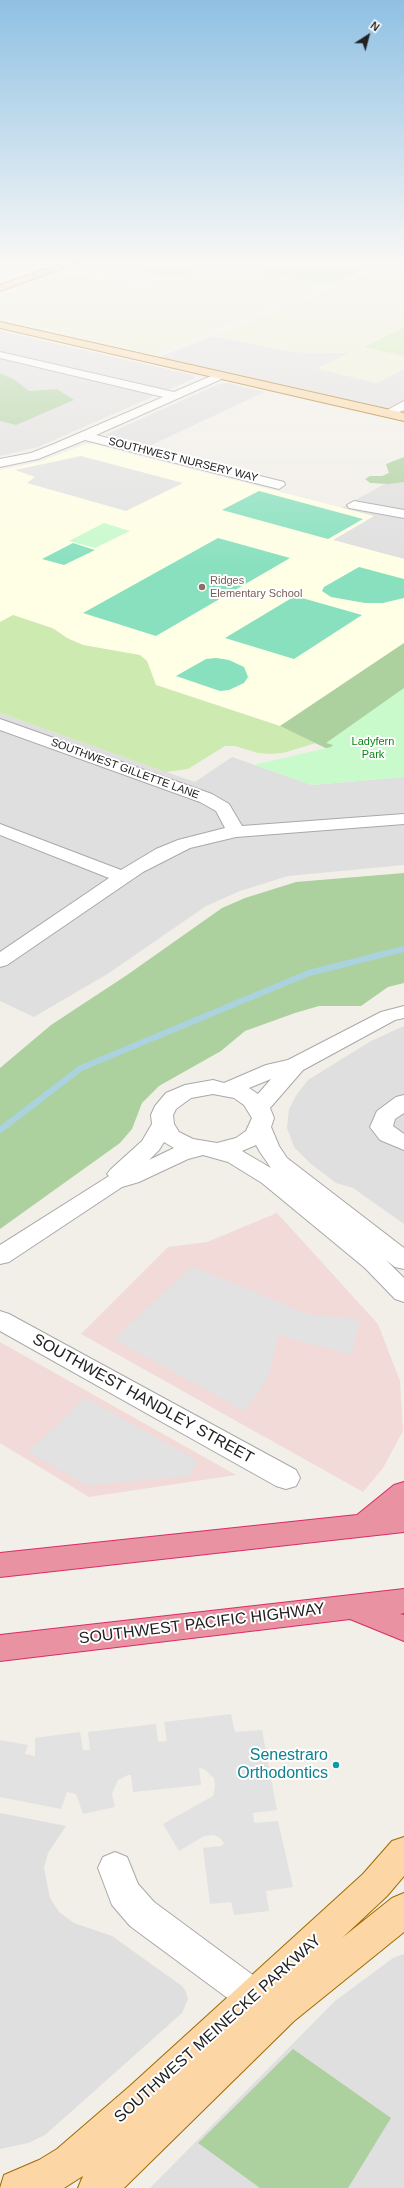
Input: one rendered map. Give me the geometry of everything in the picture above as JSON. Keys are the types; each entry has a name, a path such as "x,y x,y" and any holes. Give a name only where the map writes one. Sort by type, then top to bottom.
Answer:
{"highway":[{"path":"363,1526 404,1493"},
{"path":"0,1565 404,1521"},
{"name":"SOUTHWEST PACIFIC HIGHWAY","path":"0,1648 404,1601"},
{"path":"353,1607 404,1628"}],"main road":[{"path":"178,365 404,417"},
{"name":"SOUTHWEST MEINECKE PARKWAY","path":"17,2188 52,2174 70,2162 143,2099 369,1890 404,1852"},
{"name":"SOUTHWEST MEINECKE PARKWAY","path":"97,2188 281,2009 311,1983 382,1929 404,1909"}],"street":[{"path":"47,365 176,396"},
{"path":"0,463 34,456 86,436 222,375"},
{"path":"388,413 404,405"},
{"name":"SOUTHWEST NURSERY WAY","path":"86,436 279,486"},
{"path":"354,505 404,514"},
{"name":"SOUTHWEST GILLETTE LANE","path":"0,724 206,798 223,808 236,832"},
{"path":"2,958 123,877 163,853 184,844 213,836 236,832 404,819"},
{"path":"0,829 123,877"},
{"path":"228,1089 274,1070 295,1065 388,1016 404,1012"},
{"path":"0,1256 114,1182 180,1154 244,1143 254,1136 269,1093 288,1076 295,1065"},
{"path":"404,1261 279,1163 268,1147 260,1118 252,1100 228,1089 199,1088 174,1098 166,1106 162,1115 163,1124 171,1137 188,1146 208,1149 236,1158 270,1178 374,1262 404,1292"},
{"path":"404,1102 385,1116 381,1126 388,1135 404,1143"},
{"path":"114,1182 121,1170 151,1145 163,1124"},
{"name":"SOUTHWEST HANDLEY STREET","path":"0,1320 286,1478"},
{"path":"114,1868 124,1894 142,1914 253,1996"}],"shaded area":[{"path":"0,365 150,365 193,375 195,378 38,447 0,456 0,421 16,425 57,389 29,391 15,380 0,373"},
{"path":"189,365 324,365 318,368 377,383 404,369 404,412"},
{"path":"326,365 404,365 404,369 377,383 318,369"},
{"path":"228,383 265,392 149,446 105,435 219,384"},
{"name":"Ridges Elementary School","path":"86,444 93,444 374,516 333,540 404,559 404,643 280,726 156,685 147,661 139,655 83,645 67,638 55,629 13,615 0,622 0,470 39,462"},
{"path":"81,456 183,483 126,511 27,483 35,477 15,470"},
{"path":"390,481 404,481 404,559 332,540 373,516 341,508"},
{"path":"0,713 195,782 232,757 312,785 404,777 404,865 288,876 240,891 206,906 109,973 34,1017 0,1001"},
{"path":"404,1026 404,1224 353,1188 336,1183 311,1164 294,1147 287,1128 289,1109 297,1094 308,1080 371,1041"},
{"path":"277,1213 378,1324 400,1381 403,1431 383,1468 363,1492 81,1334 168,1247 207,1242"},
{"path":"192,1266 310,1315 360,1319 352,1355 278,1335 268,1378 245,1411 114,1339"},
{"path":"0,1342 236,1475 89,1497 0,1443"},
{"path":"85,1398 198,1461 189,1476 87,1485 28,1452"},
{"path":"231,1714 235,1732 262,1730 277,1810 253,1813 254,1823 278,1821 293,1887 266,1891 269,1911 234,1915 231,1902 210,1904 203,1848 221,1846 224,1843 220,1838 214,1835 204,1836 179,1851 163,1824 213,1796 215,1787 214,1778 204,1769 199,1768 201,1785 133,1792 131,1775 128,1775 118,1780 112,1794 115,1807 83,1814 76,1794 67,1792 61,1809 0,1797 0,1740 28,1745 25,1754 35,1756 35,1738 80,1732 83,1750 90,1750 88,1732 156,1724 158,1742 167,1741 164,1722"},
{"path":"0,1813 66,1826 48,1853 44,1868 50,1898 59,1912 74,1923 112,1936 182,1986 188,1999 182,2013 45,2135 28,2143 0,2149"},
{"path":"404,1954 404,2188 150,2188 335,2001 393,1958"}],"green space":[{"path":"0,373 15,380 29,391 57,389 74,400 16,425 0,421"},
{"path":"404,457 404,482 388,484 370,483 365,479 370,476 382,476 389,473 386,464"},
{"path":"259,491 363,519 328,539 222,510"},
{"path":"104,523 130,531 95,548 69,541"},
{"path":"218,538 290,558 156,636 83,613"},
{"path":"73,543 95,550 64,565 42,559"},
{"path":"359,567 404,579 404,598 383,603 365,603 331,597 322,591 324,587"},
{"path":"295,596 362,615 294,659 225,638"},
{"path":"13,615 52,628 67,638 83,645 140,655 147,661 156,685 280,726 316,743 283,753 269,754 258,753 235,746 225,746 188,769 166,772 0,713 0,622"},
{"path":"404,643 404,743 340,755 280,726"},
{"path":"216,658 229,660 244,667 248,677 244,683 229,690 220,691 176,676 206,659"},
{"name":"Ladyfern Park","path":"404,688 404,777 312,785 254,765 331,747 333,745 326,743"},
{"path":"404,873 404,983 388,987 361,1006 319,1006 245,1031 221,1051 159,1086 142,1103 132,1129 120,1143 0,1229 0,1068 51,1025 127,975 222,908 245,898 296,882"},
{"path":"293,2049 391,2118 348,2188 260,2188 198,2143"}],"waterway":[{"path":"0,1130 81,1068 309,973 404,949"}],"place":[{"name":"Ridges Elementary School","path":"202,587"},
{"name":"Senestraro Orthodontics","path":"336,1765"}]}
